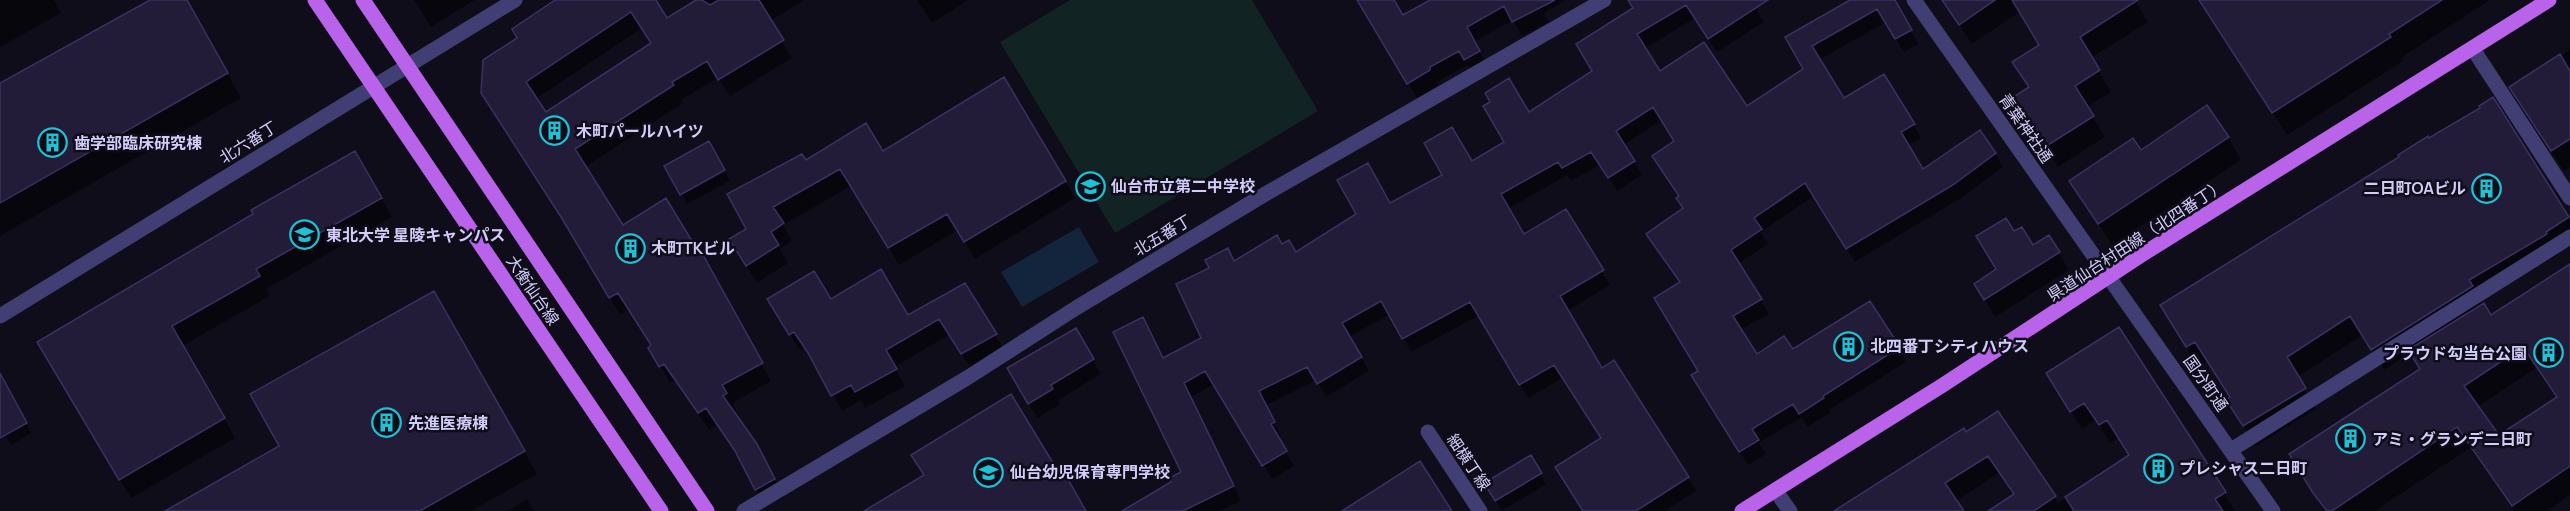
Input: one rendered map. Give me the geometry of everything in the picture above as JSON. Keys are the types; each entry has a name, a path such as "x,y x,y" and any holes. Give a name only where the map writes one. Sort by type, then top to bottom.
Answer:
{"main road":[{"name":"大衡仙台線","path":"315,0 661,511"},
{"name":"大衡仙台線","path":"363,0 707,511"},
{"name":"県道仙台村田線（北四番丁）","path":"1742,511 1943,385 2108,277 2549,0"}],"street":[{"name":"北六番丁","path":"0,316 515,0"},
{"name":"北五番丁","path":"744,511 968,378 1076,308 1247,205 1604,0"},
{"name":"青葉神社通","path":"1914,0 2108,277"},
{"path":"2473,48 2570,198"},
{"path":"2231,450 2570,237"},
{"name":"国分町通","path":"2108,277 2231,450 2265,508"},
{"name":"細横丁線","path":"1428,432 1480,511"},
{"path":"1775,490 1790,511"}],"shaded area":[{"path":"1070,0 1252,0 1318,111 1115,233 1000,42"}],"water":[{"path":"1079,227 1099,262 1022,307 1001,272"}],"building":[{"name":"歯学部臨床研究棟","path":"150,0 187,0 228,73 0,203 0,83"},
{"path":"555,0 656,0 667,18 696,0 702,0 710,5 719,0 759,0 784,40 718,80 707,61 672,82 674,85 575,149 623,225 666,198 701,256 703,255 763,363 722,385 727,393 723,396 757,444 775,479 755,490 735,451 706,408 698,413 664,364 659,367 648,348 651,345 618,293 609,298 561,217 481,93 483,60 517,38 512,29","holes":["631,12 651,43 546,112 526,82"]},
{"path":"1357,0 1394,0 1403,15 1430,0 1555,0 1512,22 1504,6 1467,27 1480,51 1464,60 1459,51 1430,67 1430,70 1407,84"},
{"path":"1628,0 1768,0 1708,39 1686,5 1637,34 1660,71 1704,42 1747,106 1803,69 1785,37 1850,0 1895,0 1912,30 1895,39 1877,9 1812,46 1844,98 1884,74 1915,124 1901,132 1923,169 1980,130 1996,153 1953,185 1846,249 1805,183 1754,218 1762,229 1731,250 1762,299 1733,316 1757,354 1784,336 1793,349 1870,301 1900,347 1799,414 1793,404 1752,429 1759,440 1739,452 1691,375 1698,371 1654,298 1680,282 1646,234 1683,208 1676,198 1679,196 1652,156 1674,141 1653,107 1616,131 1635,161 1608,178 1591,152 1562,168 1558,162 1501,194 1524,234 1566,209 1604,270 1560,296 1602,368 1614,360 1689,477 1636,511 1583,511 1555,467 1601,438 1554,365 1519,385 1470,302 1402,339 1381,301 1342,323 1362,357 1317,384 1307,367 1259,391 1275,422 1271,424 1287,451 1262,466 1205,371 1184,383 1234,486 1183,511 1122,511 1171,482 1169,478 1181,472 1113,332 1143,317 1163,358 1201,338 1176,284 1209,268 1205,260 1228,248 1234,261 1277,235 1282,244 1289,240 1296,252 1356,214 1337,180 1368,163 1390,203 1442,175 1424,143 1452,127 1472,161 1504,142 1483,106 1490,102 1485,93 1509,78 1529,112 1592,71 1576,44 1633,8"},
{"path":"1942,0 1995,0 1959,25"},
{"path":"2012,0 2138,0 2080,37 2100,70 2075,86 2094,116 2045,147 2012,98 2029,87 2012,62 2039,45"},
{"path":"2199,0 2442,0 2389,34 2391,37 2272,113"},
{"path":"2560,54 2570,71 2570,139 2551,151 2509,87"},
{"path":"1004,77 1066,181 964,242 947,214 888,248 840,169 773,207 784,223 771,232 779,245 746,266 729,239 746,229 727,194 802,154 806,160 866,123 883,151"},
{"path":"2493,97 2569,217 2546,232 2547,234 2469,280 2473,286 2371,350 2350,316 2287,357 2306,388 2243,426 2226,400 2230,397 2195,342 2186,347 2160,305 2399,157 2398,155 2428,136 2429,138 2480,108 2479,106"},
{"path":"2207,105 2229,137 2098,224 2069,181 2133,138 2141,150"},
{"path":"709,141 725,170 680,195 664,166"},
{"path":"355,151 382,198 256,269 260,276 172,326 225,418 119,480 37,342 253,214 251,210"},
{"path":"2006,218 2014,231 2022,227 2033,245 2049,235 2060,252 1984,300 1974,284 1996,269 1976,236"},
{"path":"2570,264 2570,466 2512,506 2457,427 2332,511 2327,511 2289,454 2420,369 2408,350 2484,303 2491,315","holes":["2523,347 2557,397 2499,435 2464,386"]},
{"path":"881,269 908,315 965,283 997,334 961,354 939,319 886,350 897,369 855,392 851,385 831,396 808,353 794,332 789,335 767,299 814,271 831,299"},
{"name":"先進医療棟","path":"434,291 525,451 420,511 165,511 279,446 250,394"},
{"path":"2119,327 2226,492 2215,499 2223,511 2074,511 2065,497 2129,455 2107,420 2099,425 2084,403 2070,412 2046,373"},
{"path":"1076,328 1094,359 1051,385 1053,389 1028,404 1007,368"},
{"path":"0,373 27,423 0,438"},
{"name":"仙台幼児保育専門学校","path":"1011,394 1061,476 1065,474 1086,511 864,511 924,475 911,455"},
{"path":"1998,411 2056,496 2034,511 1988,511 2014,494 1988,456 1945,483 1964,511 1834,511 1964,428 1966,432"},
{"path":"1531,455 1542,473 1495,501 1484,483"},
{"path":"1420,461 1452,511 1342,511"}],"place":[{"name":"木町パールハイツ","path":"555,131"},
{"name":"歯学部臨床研究棟","path":"53,143"},
{"name":"仙台市立第二中学校","path":"1090,186"},
{"name":"二日町OAビル","path":"2487,188"},
{"name":"東北大学 星陵キャンパス","path":"305,235"},
{"name":"木町TKビル","path":"630,248"},
{"name":"北四番丁シティハウス","path":"1849,346"},
{"name":"プラウド勾当台公園","path":"2548,353"},
{"name":"先進医療棟","path":"387,423"},
{"name":"アミ・グランデ二日町","path":"2351,439"},
{"name":"プレシャス二日町","path":"2158,468"},
{"name":"仙台幼児保育専門学校","path":"989,472"}]}
